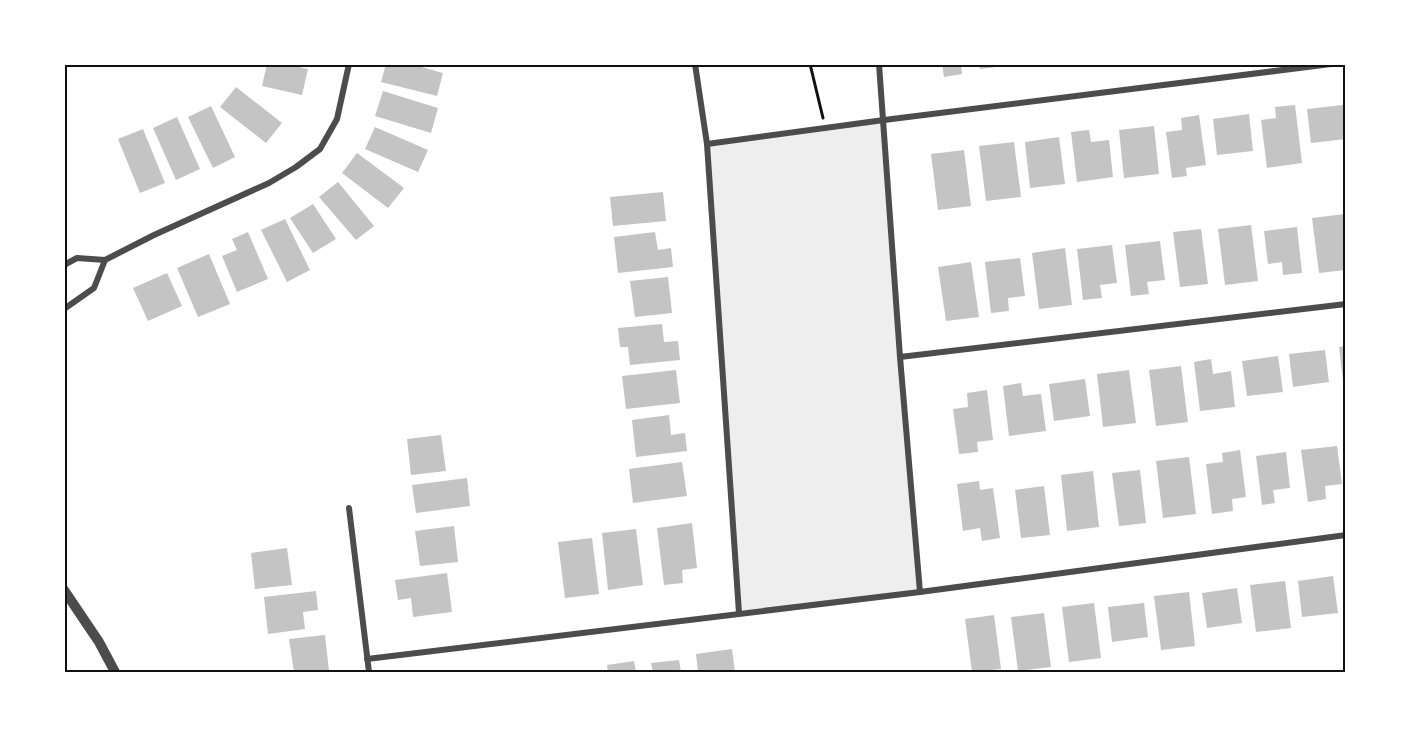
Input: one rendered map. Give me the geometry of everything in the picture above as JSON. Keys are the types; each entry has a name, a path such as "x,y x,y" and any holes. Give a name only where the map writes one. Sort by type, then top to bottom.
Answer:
{"street":[{"path":"64,265 76,258 105,260 154,235 269,183 296,167 320,149 337,119 350,64"},
{"path":"694,64 707,144 739,613"},
{"path":"879,64 900,357 921,592"},
{"path":"707,144 1331,64"},
{"path":"64,309 94,288 105,260"},
{"path":"900,357 1346,304"},
{"path":"349,508 369,672"},
{"path":"367,659 921,592 1346,535"},
{"path":"64,590 99,642 115,672"}],"path":[{"path":"810,64 825,128"}],"shaded area":[{"path":"884,120 920,592 739,613 707,144"}],"building":[{"path":"267,64 286,64 308,69 302,95 262,86"},
{"path":"386,64 411,64 443,73 437,96 381,82"},
{"path":"942,64 961,64 962,74 944,77"},
{"path":"979,64 1006,64 1006,66 980,69"},
{"path":"236,87 282,123 266,143 220,107"},
{"path":"383,91 438,108 431,133 375,116"},
{"path":"1295,105 1302,163 1267,168 1261,120 1276,118 1275,107"},
{"path":"1343,105 1346,139 1311,143 1307,109"},
{"path":"211,106 235,157 213,168 188,117"},
{"path":"1249,114 1253,151 1217,155 1213,119"},
{"path":"1199,115 1206,165 1186,168 1187,176 1172,178 1166,132 1182,130 1181,118"},
{"path":"177,117 200,169 176,180 153,128"},
{"path":"1154,126 1159,174 1124,178 1119,130"},
{"path":"375,127 428,150 418,172 365,149"},
{"path":"143,129 165,183 140,193 118,139"},
{"path":"1089,130 1091,142 1109,140 1113,177 1077,182 1071,132"},
{"path":"1059,137 1065,184 1030,188 1025,142"},
{"path":"1014,142 1021,197 986,201 979,146"},
{"path":"964,150 971,206 938,210 931,154"},
{"path":"357,153 404,188 388,208 342,173"},
{"path":"338,182 374,226 356,240 319,197"},
{"path":"663,192 666,221 613,226 610,197"},
{"path":"313,204 336,239 313,253 290,218"},
{"path":"1345,214 1346,270 1319,273 1312,218"},
{"path":"285,219 310,270 287,282 261,230"},
{"path":"1251,225 1258,281 1225,285 1218,229"},
{"path":"1297,227 1302,273 1283,275 1282,262 1268,264 1264,231"},
{"path":"1201,229 1208,284 1180,287 1173,232"},
{"path":"248,232 268,279 237,292 222,256 237,250 232,239"},
{"path":"655,232 658,250 671,248 673,267 618,273 614,237"},
{"path":"1160,241 1165,280 1147,282 1149,294 1131,296 1125,245"},
{"path":"1112,245 1117,283 1100,285 1102,298 1083,300 1077,249"},
{"path":"1065,248 1072,305 1039,309 1032,253"},
{"path":"209,254 230,304 198,317 177,268"},
{"path":"1020,258 1025,296 1008,298 1009,311 991,313 985,262"},
{"path":"971,262 979,317 946,321 938,267"},
{"path":"167,273 182,306 148,321 133,288"},
{"path":"668,277 672,313 635,317 630,281"},
{"path":"662,324 664,342 678,341 680,360 630,365 628,347 620,347 618,328"},
{"path":"1346,346 1346,388 1344,389 1339,347"},
{"path":"1325,350 1329,382 1293,387 1289,354"},
{"path":"1278,356 1283,392 1247,396 1242,361"},
{"path":"1211,359 1213,374 1231,371 1235,407 1200,411 1194,362"},
{"path":"1181,366 1188,422 1156,426 1149,370"},
{"path":"676,370 680,403 626,409 622,376"},
{"path":"1129,370 1136,423 1103,427 1097,374"},
{"path":"1085,379 1090,416 1054,421 1049,384"},
{"path":"1021,383 1023,396 1041,394 1046,431 1009,436 1003,386"},
{"path":"987,390 993,440 977,442 978,452 959,454 953,409 968,407 967,393"},
{"path":"669,415 671,435 685,433 687,451 636,457 632,420"},
{"path":"441,435 446,471 411,475 407,439"},
{"path":"1337,446 1342,484 1325,486 1326,499 1308,502 1301,450"},
{"path":"1240,450 1246,497 1232,499 1233,511 1212,514 1206,464 1223,462 1222,453"},
{"path":"1286,452 1290,488 1273,490 1275,503 1262,505 1256,456"},
{"path":"1189,457 1196,514 1163,518 1156,461"},
{"path":"682,462 687,496 633,503 629,469"},
{"path":"1140,470 1146,523 1119,526 1112,473"},
{"path":"1093,471 1099,527 1067,531 1061,475"},
{"path":"467,478 470,506 416,513 412,485"},
{"path":"979,481 980,490 993,488 1000,538 982,541 980,528 963,531 957,484"},
{"path":"1044,486 1050,535 1021,538 1015,490"},
{"path":"692,523 697,568 682,570 683,583 664,585 657,528"},
{"path":"454,526 458,562 420,566 415,531"},
{"path":"636,529 643,585 608,590 602,533"},
{"path":"592,538 599,594 565,598 558,542"},
{"path":"287,548 292,585 255,589 251,553"},
{"path":"447,573 452,612 413,617 411,598 398,600 395,580"},
{"path":"1333,576 1338,613 1302,617 1298,581"},
{"path":"1285,581 1291,628 1256,632 1250,585"},
{"path":"1237,588 1242,623 1207,628 1202,593"},
{"path":"316,591 318,610 303,612 305,629 268,634 264,597"},
{"path":"1189,592 1195,646 1161,650 1154,596"},
{"path":"1094,603 1101,658 1069,662 1062,607"},
{"path":"1144,603 1148,637 1112,642 1108,607"},
{"path":"1044,613 1051,667 1018,671 1011,617"},
{"path":"994,615 1001,669 972,672 965,619"},
{"path":"325,635 329,671 294,672 289,639"},
{"path":"732,649 735,672 698,672 696,654"},
{"path":"679,660 681,672 653,672 651,663"},
{"path":"634,661 636,672 608,672 607,665"}]}
